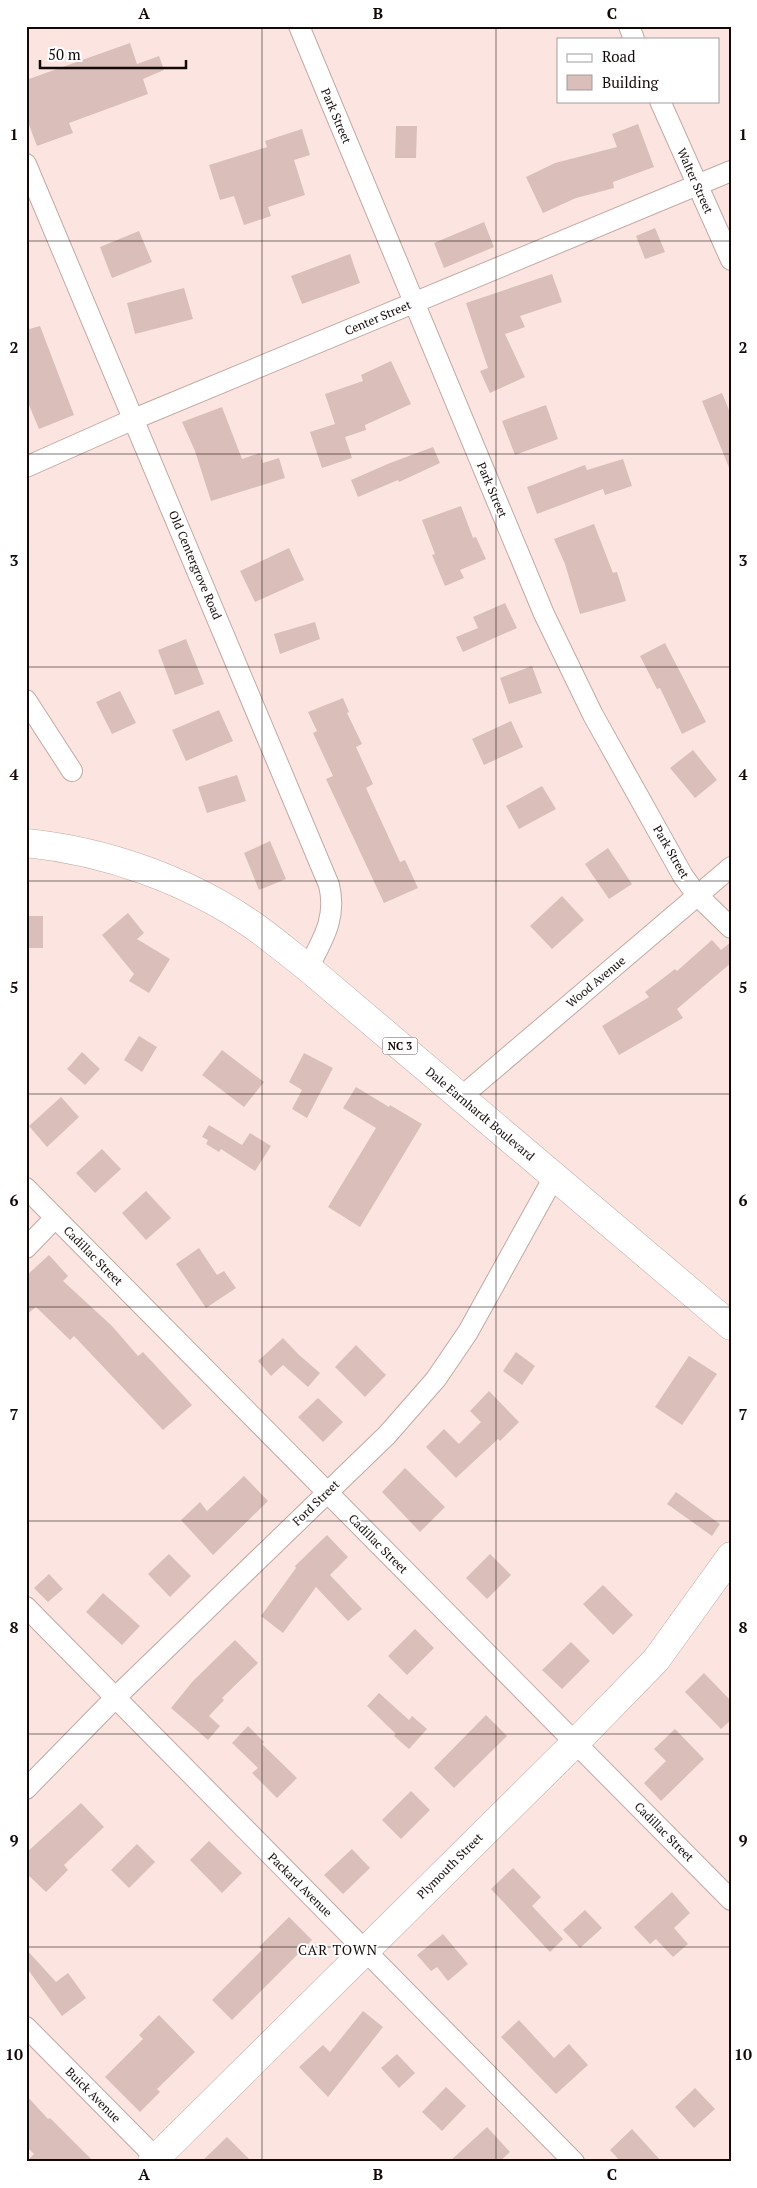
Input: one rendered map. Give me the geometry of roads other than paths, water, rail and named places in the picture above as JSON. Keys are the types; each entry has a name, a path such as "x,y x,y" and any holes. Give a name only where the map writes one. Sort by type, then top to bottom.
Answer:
{"main road":[{"name":"Dale Earnhardt Boulevard","path":"26,843 111,859 174,882 252,925 308,968 731,1326"},
{"name":"Plymouth Street","path":"156,2160 656,1660 731,1556"}],"street":[{"name":"Park Street","path":"299,26 544,614 593,715 683,876 697,895 731,928"},
{"path":"629,26 634,38"},
{"name":"Walter Street","path":"660,102 696,186 731,260"},
{"name":"Old Centergrove Road","path":"26,164 329,885 333,899 329,928 308,968"},
{"name":"Center Street","path":"26,467 134,419 731,172"},
{"path":"26,700 72,771"},
{"name":"Wood Avenue","path":"461,1097 731,867"},
{"name":"Ford Street","path":"26,1790 116,1697 387,1435 436,1379 454,1354 554,1177"},
{"name":"Cadillac Street","path":"26,1188 731,1900"},
{"path":"26,1248 56,1218"},
{"name":"Packard Avenue","path":"26,1607 574,2162"},
{"name":"Buick Avenue","path":"26,2028 156,2160"}],"district":[{"name":"CAR TOWN","path":"338,1950"}]}
